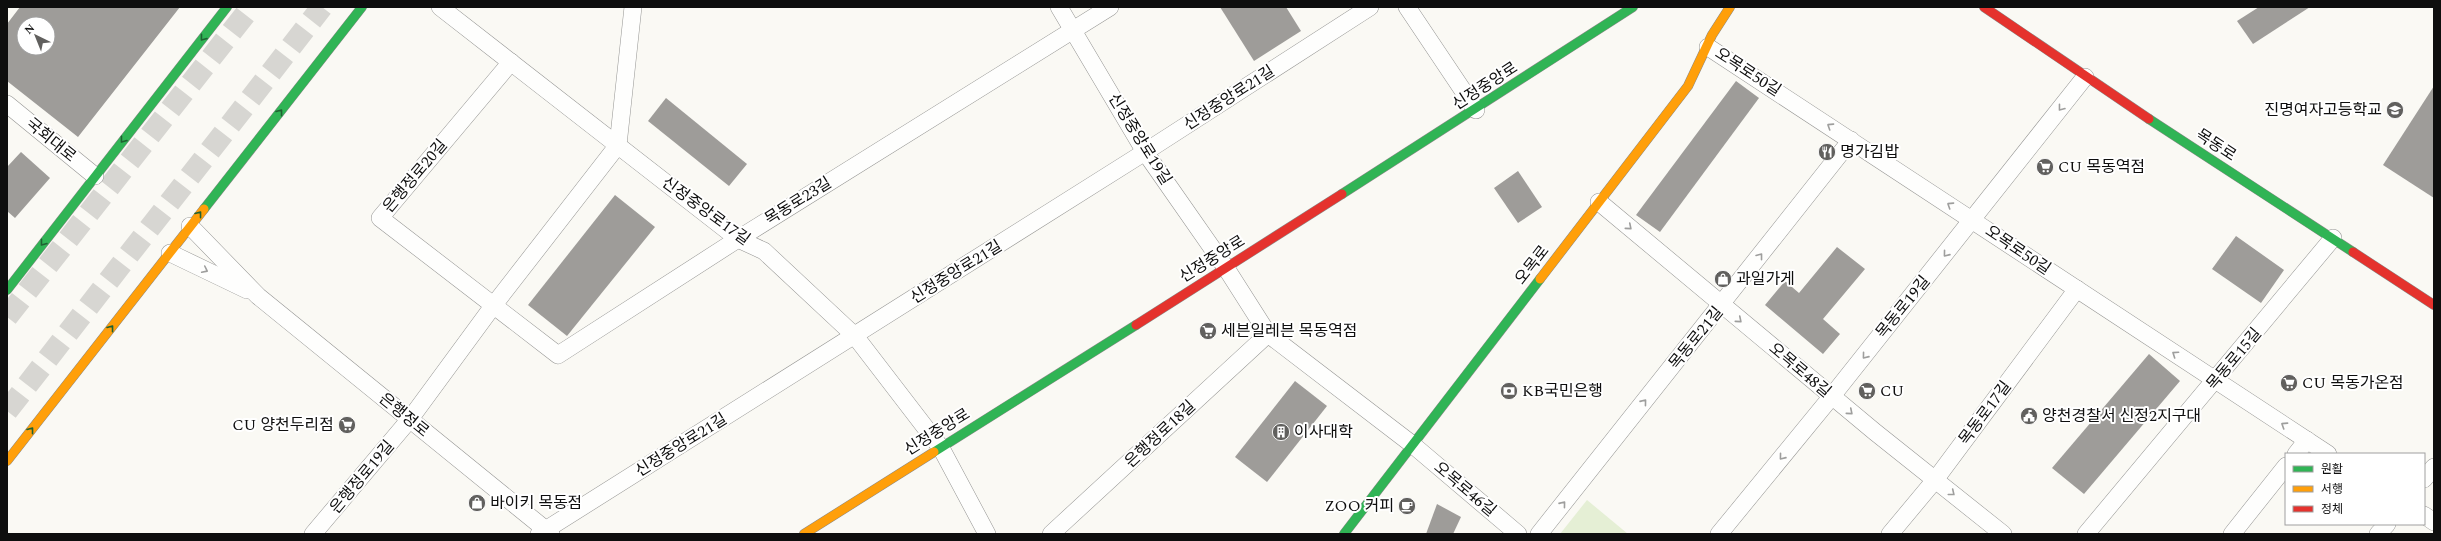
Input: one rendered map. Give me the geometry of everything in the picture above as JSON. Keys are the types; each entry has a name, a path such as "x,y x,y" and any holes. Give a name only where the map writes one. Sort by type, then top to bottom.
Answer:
{"main road":[{"path":"7,290 227,7"},
{"path":"7,461 362,7"},
{"name":"신정중앙로","path":"804,534 1476,110 1633,7"},
{"path":"1718,7 1718,22"},
{"name":"오목로","path":"1344,534 1688,86 1708,47 1718,22 1730,7"},
{"name":"목동로","path":"1984,7 2085,78 2434,305"},
{"path":"1996,7 2000,18"}],"street":[{"name":"신정중앙로17길","path":"440,7 738,239 764,251 855,336 941,448 987,534"},
{"path":"410,420 493,306 618,145 633,7"},
{"name":"신정중앙로19길","path":"1059,7 1145,152 1226,268 1268,334"},
{"name":"목동로23길","path":"493,306 558,356 738,239 1110,7"},
{"name":"신정중앙로21길","path":"545,533 1145,152 1370,7"},
{"path":"1408,7 1476,110"},
{"name":"오목로50길","path":"1708,47 2326,453"},
{"name":"은행정로20길","path":"493,306 380,218 511,62"},
{"name":"목동로19길","path":"1718,534 1832,396 2085,78"},
{"name":"국회대로","path":"7,104 95,176"},
{"name":"목동로21길","path":"1539,534 1722,305 1851,140"},
{"name":"오목로48길","path":"1599,202 1832,396 2003,534"},
{"name":"은행정로","path":"190,226 258,296 545,533"},
{"name":"목동로15길","path":"2086,534 2216,381 2333,238"},
{"name":"은행정로","path":"170,253 258,296"},
{"name":"목동로17길","path":"1890,534 1935,480 2077,289"},
{"name":"오목로46길","path":"1268,334 1413,445 1518,534"},
{"name":"은행정로18길","path":"1051,534 1268,334"},
{"name":"은행정로19길","path":"313,534 410,420"},
{"path":"2297,453 2307,440"},
{"path":"2232,534 2285,467"},
{"path":"2425,478 2434,467"},
{"path":"2425,516 2434,522"},
{"path":"2378,534 2386,525"}],"green space":[{"path":"1587,500 1628,534 1560,534"}],"building":[{"path":"20,7 180,7 78,137 7,81 7,24"},
{"path":"1220,7 1286,7 1301,31 1254,61"},
{"path":"2259,7 2310,7 2253,44 2237,21"},
{"path":"1736,81 1759,98 1660,232 1636,215"},
{"path":"2434,86 2434,198 2383,165"},
{"path":"666,98 747,164 729,186 648,121"},
{"path":"21,152 50,178 15,218 7,211 7,167"},
{"path":"1518,171 1542,207 1518,223 1494,188"},
{"path":"615,195 655,227 567,336 528,305"},
{"path":"2236,236 2284,270 2261,303 2212,269"},
{"path":"1837,247 1865,269 1823,319 1840,334 1823,354 1765,305 1785,281 1799,293"},
{"path":"2149,354 2180,381 2084,494 2052,468"},
{"name":"이사대학","path":"1295,381 1327,406 1267,482 1235,457"},
{"path":"1437,504 1461,517 1453,534 1426,534"}],"tunnel":[{"path":"7,317 251,7"},
{"path":"7,411 322,7"}],"traffic: fast":[{"path":"7,290 227,7"},
{"path":"204,209 362,7"},
{"path":"1342,194 1633,7"},
{"path":"2149,119 2353,252"},
{"path":"1344,534 1540,279"},
{"path":"934,452 1136,325"}],"traffic: slow":[{"path":"1540,279 1688,86 1712,35 1730,7"},
{"path":"7,461 204,209"},
{"path":"804,534 934,452"}],"traffic: jam":[{"path":"1984,7 2149,119"},
{"path":"1136,325 1342,194"},
{"path":"2353,252 2434,305"}],"place":[{"name":"진명여자고등학교","path":"2395,110"},
{"name":"명가김밥","path":"1827,152"},
{"name":"CU 목동역점","path":"2045,167"},
{"name":"과일가게","path":"1723,279"},
{"name":"세븐일레븐 목동역점","path":"1208,331"},
{"name":"CU 목동가온점","path":"2289,383"},
{"name":"KB국민은행","path":"1509,391"},
{"name":"CU","path":"1867,391"},
{"name":"양천경찰서 신정2지구대","path":"2029,416"},
{"name":"CU 양천두리점","path":"347,425"},
{"name":"이사대학","path":"1281,432"},
{"name":"바이키 목동점","path":"477,503"},
{"name":"ZOO 커피","path":"1407,506"}]}
